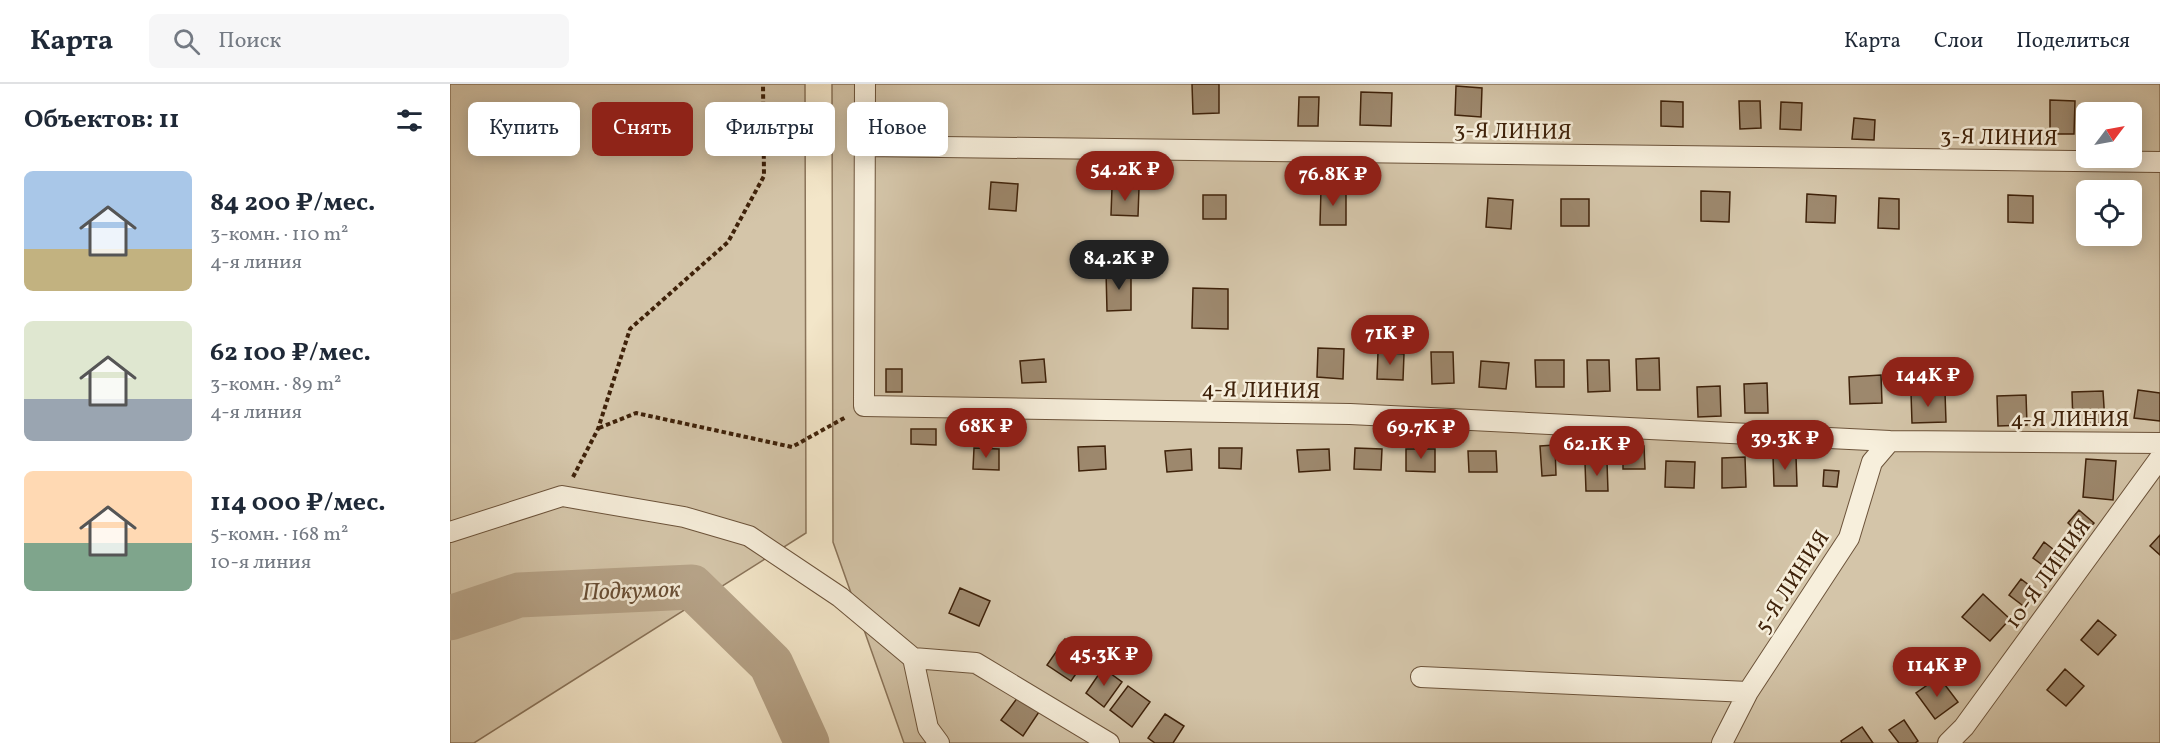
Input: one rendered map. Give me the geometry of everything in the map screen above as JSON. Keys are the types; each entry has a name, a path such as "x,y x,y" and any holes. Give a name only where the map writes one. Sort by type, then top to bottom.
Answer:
{"street":[{"path":"865,84 865,102"},
{"name":"3-Я ЛИНИЯ","path":"948,147 2160,162"},
{"path":"864,406 865,156"},
{"name":"4-Я ЛИНИЯ","path":"864,406 1350,414 1890,441 2160,443"},
{"name":"5-Я ЛИНИЯ","path":"1722,743 1748,692 1849,538 1872,462 1890,441"},
{"name":"10-Я ЛИНИЯ","path":"1948,743 1964,727 2160,458"},
{"path":"450,532 562,496 684,517 749,536 840,597 913,658 976,663 1109,743"},
{"path":"913,658 928,728 939,743"},
{"path":"1421,677 1748,692"}],"path":[{"path":"562,496 598,429 630,329 728,242 764,176 763,84"},
{"path":"598,429 636,413 792,447 864,406"}],"shaded area":[{"path":"450,84 805,84 805,102 705,102 705,156 805,156 806,533 474,743 450,743"},
{"path":"832,84 2160,84 2160,743 904,743 833,542 832,156 835,156 835,102 832,102"}],"building":[{"path":"1192,84 1219,84 1219,113 1193,114"},
{"path":"1456,86 1482,88 1481,117 1455,115"},
{"path":"1361,92 1392,93 1391,126 1360,125"},
{"path":"1299,97 1319,97 1318,126 1298,126"},
{"path":"2050,100 2075,101 2074,134 2050,134"},
{"path":"1661,101 1683,102 1683,127 1661,126"},
{"path":"1739,101 1760,101 1761,128 1740,129"},
{"path":"1781,102 1802,103 1801,130 1780,129"},
{"path":"1854,118 1875,120 1874,140 1852,139"},
{"path":"991,182 1018,184 1016,211 989,209"},
{"path":"1112,187 1139,188 1138,216 1111,215"},
{"path":"1321,188 1346,188 1346,225 1320,225"},
{"path":"1701,191 1730,192 1729,222 1701,221"},
{"path":"1807,194 1836,196 1835,223 1806,222"},
{"path":"1203,195 1226,195 1226,219 1203,219"},
{"path":"2008,195 2033,196 2033,223 2008,222"},
{"path":"1488,198 1513,200 1511,229 1486,227"},
{"path":"1879,198 1899,199 1899,229 1878,228"},
{"path":"1561,199 1589,199 1589,226 1561,226"},
{"path":"1106,271 1131,271 1131,310 1107,311"},
{"path":"1193,288 1228,289 1228,329 1192,328"},
{"path":"1318,348 1344,349 1343,379 1317,377"},
{"path":"1378,352 1404,354 1403,380 1377,379"},
{"path":"1431,352 1453,352 1454,383 1432,384"},
{"path":"1659,358 1660,390 1637,390 1636,359"},
{"path":"1044,359 1046,382 1022,383 1020,361"},
{"path":"1535,360 1564,360 1564,387 1536,387"},
{"path":"1587,360 1609,360 1610,391 1588,392"},
{"path":"1481,361 1509,363 1506,389 1479,387"},
{"path":"886,369 902,369 902,392 886,392"},
{"path":"1881,375 1882,403 1850,404 1849,377"},
{"path":"1767,383 1768,413 1745,413 1744,384"},
{"path":"1720,386 1721,416 1698,417 1697,387"},
{"path":"2138,390 2160,393 2160,421 2134,418"},
{"path":"2103,391 2105,423 2073,425 2072,392"},
{"path":"1945,392 1946,422 1912,423 1911,393"},
{"path":"2026,395 2027,425 1998,426 1997,396"},
{"path":"911,429 936,429 936,445 911,444"},
{"path":"1555,445 1556,475 1542,476 1540,446"},
{"path":"1105,446 1106,469 1079,471 1078,447"},
{"path":"1644,446 1645,469 1623,469 1623,447"},
{"path":"974,448 999,449 999,470 973,469"},
{"path":"1219,448 1242,448 1241,469 1219,468"},
{"path":"1355,448 1382,449 1381,470 1354,469"},
{"path":"1191,449 1192,470 1167,472 1165,451"},
{"path":"1329,449 1330,470 1299,472 1297,450"},
{"path":"1406,449 1435,449 1435,472 1406,471"},
{"path":"1468,451 1496,451 1497,472 1469,472"},
{"path":"1773,456 1796,456 1797,486 1774,486"},
{"path":"1745,457 1746,487 1722,488 1722,458"},
{"path":"2086,459 2116,461 2113,500 2083,497"},
{"path":"1666,461 1695,462 1694,488 1665,487"},
{"path":"1607,462 1608,491 1586,491 1585,463"},
{"path":"1824,470 1839,471 1837,487 1823,486"},
{"path":"2079,510 2094,523 2082,536 2068,523"},
{"path":"2160,535 2160,555 2150,546"},
{"path":"2044,542 2063,557 2052,572 2033,558"},
{"path":"2021,579 2038,592 2026,608 2009,595"},
{"path":"960,588 990,601 979,626 949,613"},
{"path":"1983,594 2010,619 1990,641 1962,617"},
{"path":"2098,620 2116,635 2098,655 2081,640"},
{"path":"1065,639 1089,655 1071,681 1047,665"},
{"path":"1103,668 1122,682 1104,707 1086,693"},
{"path":"2065,669 2084,686 2066,706 2047,690"},
{"path":"1939,677 1958,702 1935,719 1916,693"},
{"path":"1128,686 1150,702 1132,727 1110,710"},
{"path":"1018,697 1039,712 1023,736 1001,720"},
{"path":"1165,714 1184,726 1173,743 1155,743 1148,738"},
{"path":"1904,720 1918,741 1915,743 1899,743 1889,730"},
{"path":"1862,727 1873,743 1842,743 1841,741"}],"waterway":[{"name":"Подкумок","path":"450,618 519,595 692,587 771,664 807,743"}]}
